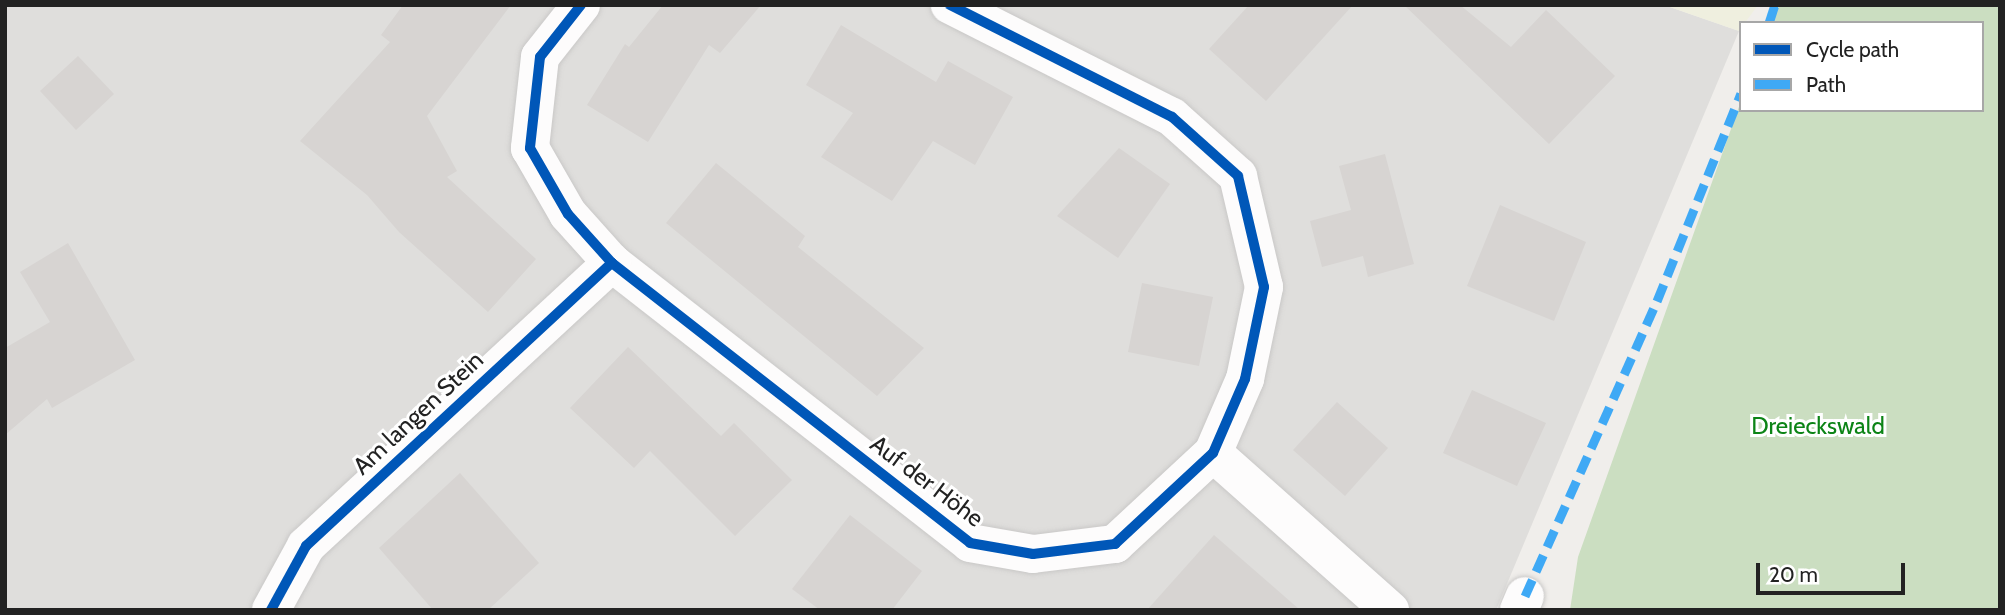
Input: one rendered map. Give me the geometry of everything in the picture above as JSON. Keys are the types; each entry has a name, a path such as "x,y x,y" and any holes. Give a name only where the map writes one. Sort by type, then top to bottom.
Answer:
{"street":[{"name":"Auf der Höhe","path":"581,5 540,57 530,148 568,214 612,263 970,543 1034,554 1115,544 1213,453 1245,379 1264,287 1238,176 1172,117 950,5"},
{"name":"Am langen Stein","path":"271,610 306,546 612,263"},
{"path":"1213,453 1390,610"}],"shaded area":[{"path":"5,5 1664,5 1739,31 1496,610 5,610"}],"green space":[{"path":"1664,5 1758,5 1746,21 1739,21 1739,31"},
{"name":"Dreieckswald","path":"1775,5 2000,5 2000,610 1570,610 1578,557 1739,107 1739,112 1984,112 1984,21 1770,21"}],"building":[{"path":"403,5 511,5 427,116 457,171 447,177 536,259 488,312 399,232 367,195 300,141 390,42 381,35"},
{"path":"663,5 761,5 720,53 709,45 648,142 587,105 625,44 629,47"},
{"path":"1249,5 1353,5 1266,101 1209,49"},
{"path":"1404,5 1460,5 1511,47 1546,10 1615,76 1549,144"},
{"path":"841,25 936,82 948,61 1013,97 975,165 933,141 892,201 821,157 853,113 806,85"},
{"path":"78,56 114,94 76,130 40,91"},
{"path":"1119,148 1170,184 1118,258 1057,216"},
{"path":"1385,154 1414,264 1368,277 1363,256 1322,267 1310,221 1351,210 1339,166"},
{"path":"716,163 805,236 798,247 924,348 877,396 666,223"},
{"path":"1500,205 1586,242 1554,321 1467,286"},
{"path":"68,243 135,360 52,408 47,399 5,435 5,348 50,322 20,272"},
{"path":"1142,283 1213,297 1199,366 1128,352"},
{"path":"628,347 721,436 734,423 792,480 735,536 650,451 634,468 570,408"},
{"path":"1472,390 1546,423 1517,486 1443,453"},
{"path":"1337,402 1388,448 1345,496 1293,450"},
{"path":"460,473 539,563 488,610 433,610 379,548"},
{"path":"850,515 922,571 892,610 820,610 792,589"},
{"path":"1214,535 1300,610 1147,610"}],"marked path":[{"path":"1770,21 1775,5"},
{"path":"1525,596 1657,301 1739,98"}],"cycle path":[{"path":"581,5 540,57 530,148 568,214 612,263 970,543 1033,554 1115,544 1213,453 1245,379 1264,287 1238,176 1172,117 950,5"},
{"path":"271,610 306,546 612,263"}]}
